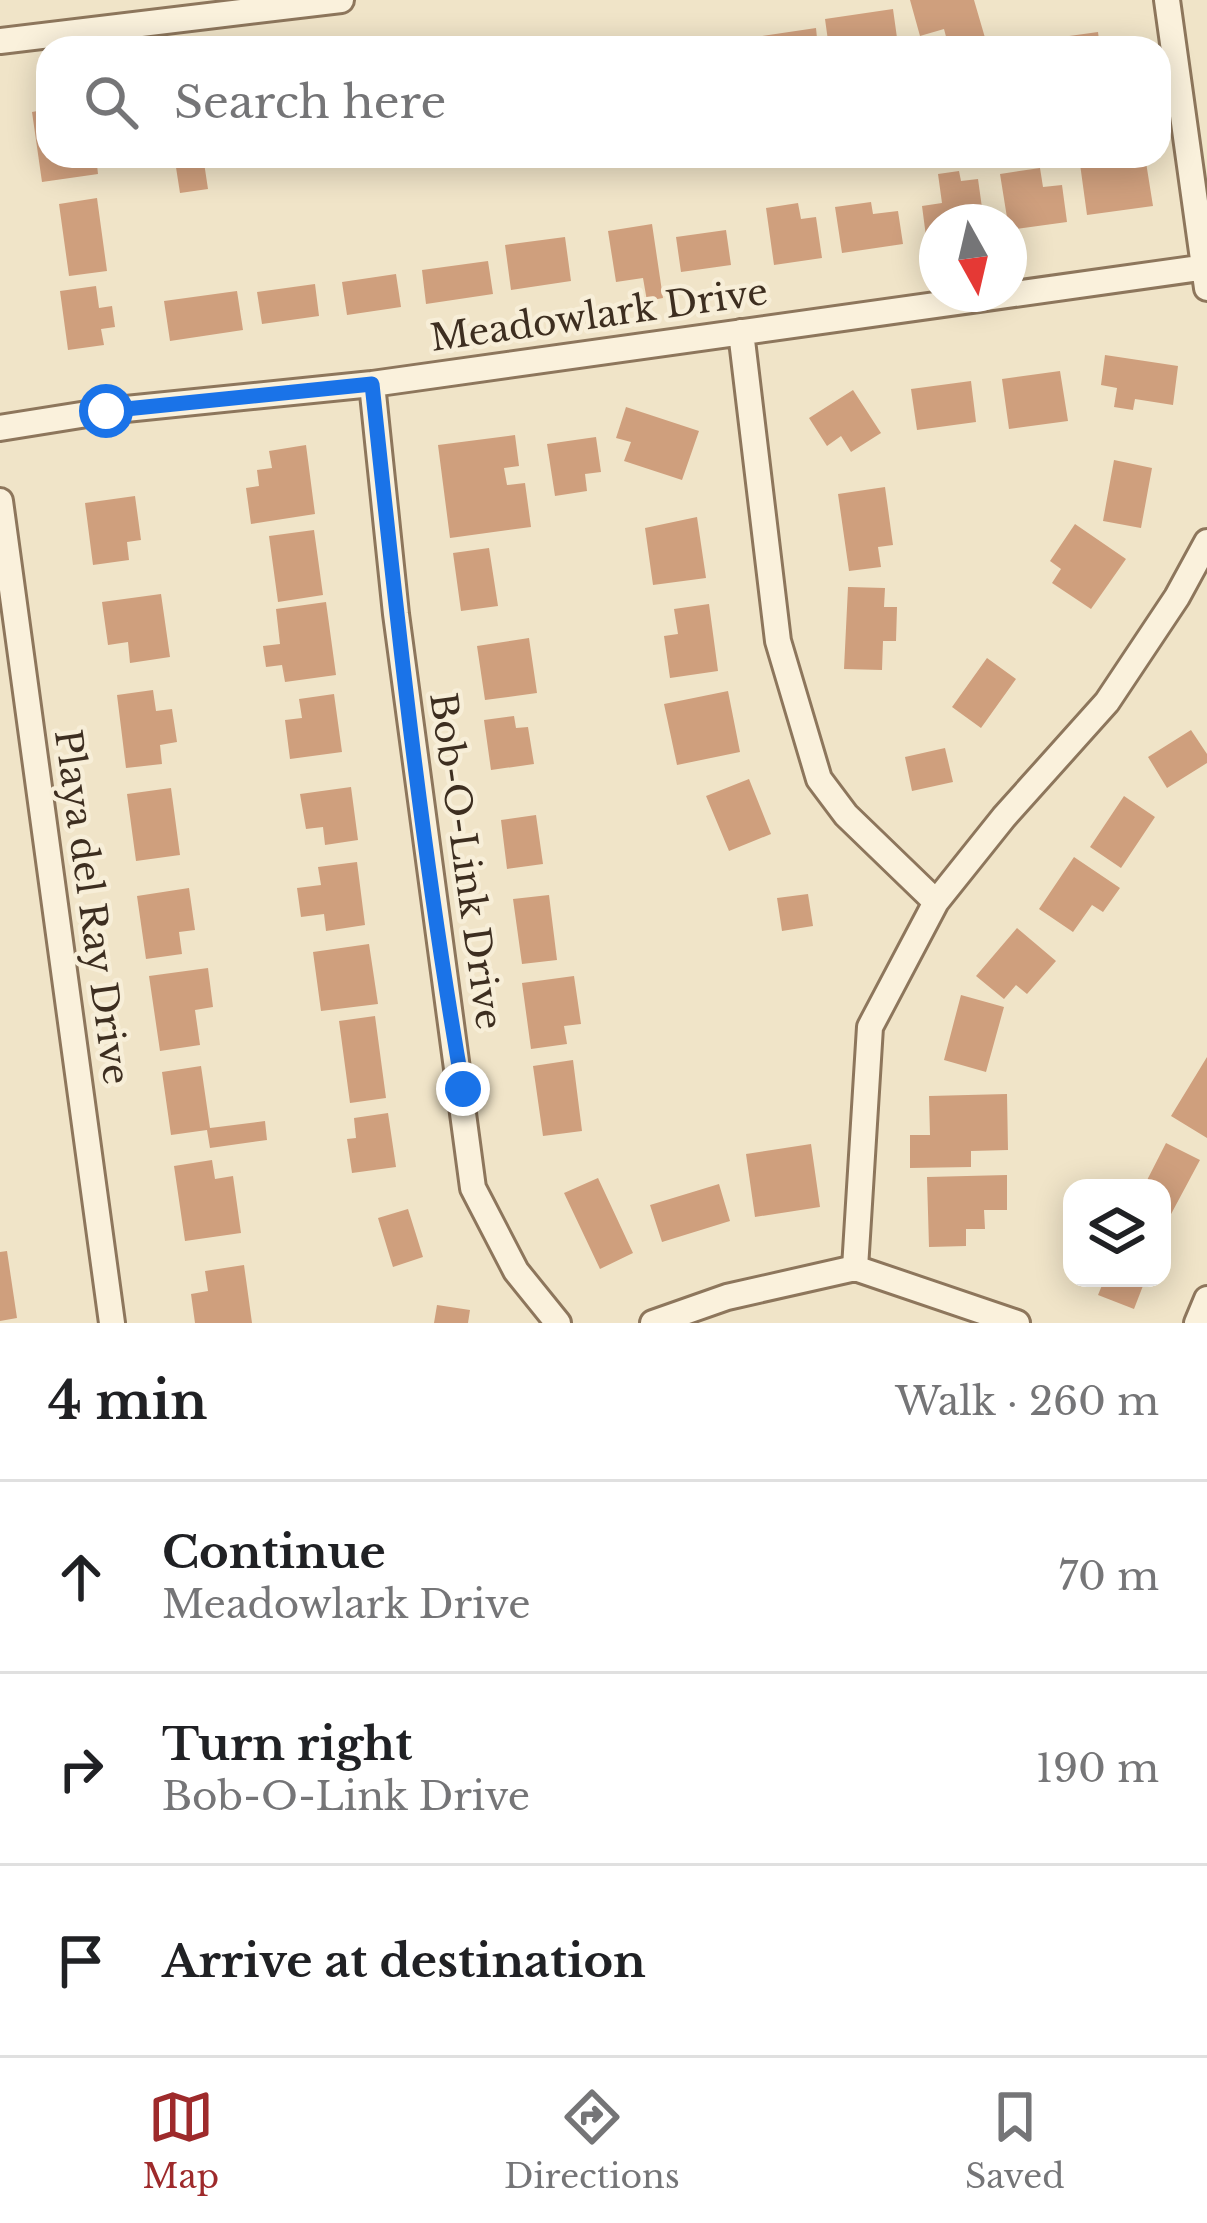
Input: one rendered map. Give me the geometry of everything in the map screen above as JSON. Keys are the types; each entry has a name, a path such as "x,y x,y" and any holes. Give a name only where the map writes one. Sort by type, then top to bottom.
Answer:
{"street":[{"path":"42,36 341,0"},
{"path":"1167,0 1206,274"},
{"path":"0,41 36,37"},
{"name":"Meadowlark Drive","path":"0,428 1206,274"},
{"path":"740,332 778,641 819,779 846,814 936,902"},
{"name":"Bob-O-Link Drive","path":"372,384 396,614 473,1188 516,1271 558,1323"},
{"name":"Playa del Ray Drive","path":"0,501 112,1323"},
{"path":"856,1268 869,1027 936,902 1107,702 1177,597 1207,542"},
{"path":"653,1323 727,1298 856,1268 1017,1323"},
{"path":"1197,1323 1207,1299"}],"building":[{"path":"910,0 974,0 984,36 946,36 944,29 920,36"},
{"path":"893,9 897,36 827,36 825,19"},
{"path":"816,28 817,36 761,36"},
{"path":"40,168 97,168 98,174 42,182"},
{"path":"176,168 205,168 208,189 180,193"},
{"path":"1040,168 1043,187 1062,185 1067,222 1027,228 1027,204 1005,204 1000,174"},
{"path":"1081,168 1147,168 1153,206 1087,215"},
{"path":"959,171 961,181 978,179 981,204 935,204 942,203 938,174"},
{"path":"97,198 107,271 69,276 59,204"},
{"path":"871,202 873,214 898,211 903,244 842,253 835,207"},
{"path":"798,203 801,219 816,217 822,258 774,265 766,208"},
{"path":"652,224 663,298 647,301 643,278 616,282 608,231"},
{"path":"726,230 731,265 681,272 676,237"},
{"path":"565,237 571,281 511,290 505,245"},
{"path":"488,261 493,294 426,304 422,270"},
{"path":"396,274 401,307 347,315 342,282"},
{"path":"315,284 319,316 262,324 257,292"},
{"path":"96,286 99,308 112,306 115,327 101,329 104,345 68,350 60,291"},
{"path":"237,291 243,330 170,341 164,301"},
{"path":"1105,355 1178,366 1173,405 1135,399 1133,410 1114,407 1117,388 1101,385"},
{"path":"1060,371 1068,421 1009,429 1002,379"},
{"path":"971,381 976,422 917,430 911,389"},
{"path":"853,390 881,433 851,452 841,436 827,446 809,418"},
{"path":"626,407 699,431 682,480 624,461 631,442 616,438"},
{"path":"515,435 519,466 504,468 507,485 525,483 531,527 450,538 438,445"},
{"path":"596,437 601,472 585,474 587,491 555,496 547,444"},
{"path":"306,445 315,514 251,524 246,488 259,486 257,470 272,468 269,451"},
{"path":"1114,460 1152,468 1141,528 1103,521"},
{"path":"885,487 893,545 878,547 881,567 849,571 838,494"},
{"path":"135,496 141,540 127,542 129,560 93,565 85,503"},
{"path":"697,517 706,578 653,585 645,528"},
{"path":"1075,524 1126,559 1091,609 1052,583 1061,569 1050,561"},
{"path":"314,530 323,595 278,602 269,536"},
{"path":"489,548 498,606 461,611 453,553"},
{"path":"848,587 885,588 884,607 897,607 896,641 883,641 882,670 844,669"},
{"path":"161,594 170,657 130,663 128,642 108,645 102,602"},
{"path":"326,602 336,675 285,682 282,665 266,667 263,646 280,644 276,609"},
{"path":"709,604 718,671 670,678 664,636 678,634 674,609"},
{"path":"529,638 537,693 485,700 477,646"},
{"path":"987,658 1016,679 981,728 952,707"},
{"path":"153,690 156,711 172,709 177,742 160,745 162,764 126,768 117,695"},
{"path":"728,691 740,752 677,765 664,704"},
{"path":"334,694 342,752 290,759 285,720 302,718 299,699"},
{"path":"514,716 516,728 528,727 534,764 491,770 484,720"},
{"path":"1191,730 1207,754 1207,763 1167,788 1148,757"},
{"path":"945,748 953,782 912,791 905,757"},
{"path":"749,779 771,834 729,851 706,796"},
{"path":"351,787 358,840 325,845 323,827 306,829 300,794"},
{"path":"171,788 180,855 136,861 127,794"},
{"path":"1124,796 1155,817 1121,868 1090,847"},
{"path":"536,815 543,864 507,869 501,820"},
{"path":"1074,857 1120,888 1103,912 1092,905 1073,932 1039,909"},
{"path":"357,862 365,925 326,931 324,914 301,917 297,888 321,885 318,867"},
{"path":"189,888 195,930 179,932 182,954 146,959 137,896"},
{"path":"808,894 813,926 782,931 777,898"},
{"path":"549,895 557,960 522,964 513,899"},
{"path":"1017,928 1056,961 1027,994 1016,985 1004,999 976,976"},
{"path":"369,944 378,1004 321,1011 313,952"},
{"path":"208,968 213,1007 195,1010 200,1045 160,1051 149,976"},
{"path":"574,976 581,1024 564,1026 567,1044 531,1049 522,983"},
{"path":"961,995 1004,1007 986,1072 944,1060"},
{"path":"375,1016 386,1098 350,1103 339,1021"},
{"path":"1207,1057 1207,1138 1171,1116"},
{"path":"573,1060 582,1131 543,1136 533,1066"},
{"path":"201,1066 210,1128 265,1121 267,1140 210,1148 207,1130 171,1135 162,1072"},
{"path":"1007,1094 1008,1150 971,1151 971,1167 910,1168 910,1135 930,1135 929,1096"},
{"path":"388,1113 396,1167 352,1173 347,1139 356,1138 354,1118"},
{"path":"1166,1143 1200,1160 1171,1214 1171,1179 1148,1179"},
{"path":"811,1144 820,1207 755,1217 746,1154"},
{"path":"212,1160 215,1179 233,1176 241,1233 185,1241 174,1166"},
{"path":"1007,1175 1007,1210 984,1210 985,1229 966,1229 966,1246 929,1247 927,1177"},
{"path":"598,1178 633,1253 600,1269 564,1193"},
{"path":"719,1184 730,1221 662,1242 650,1205"},
{"path":"408,1209 423,1257 393,1267 378,1218"},
{"path":"7,1251 17,1318 0,1321 0,1252"},
{"path":"244,1265 252,1323 195,1323 191,1294 208,1291 205,1271"},
{"path":"1101,1287 1143,1287 1134,1309 1098,1295"},
{"path":"437,1305 470,1310 468,1323 434,1323"}],"route":[{"path":"106,411 372,384 440,958 463,1089"}]}
